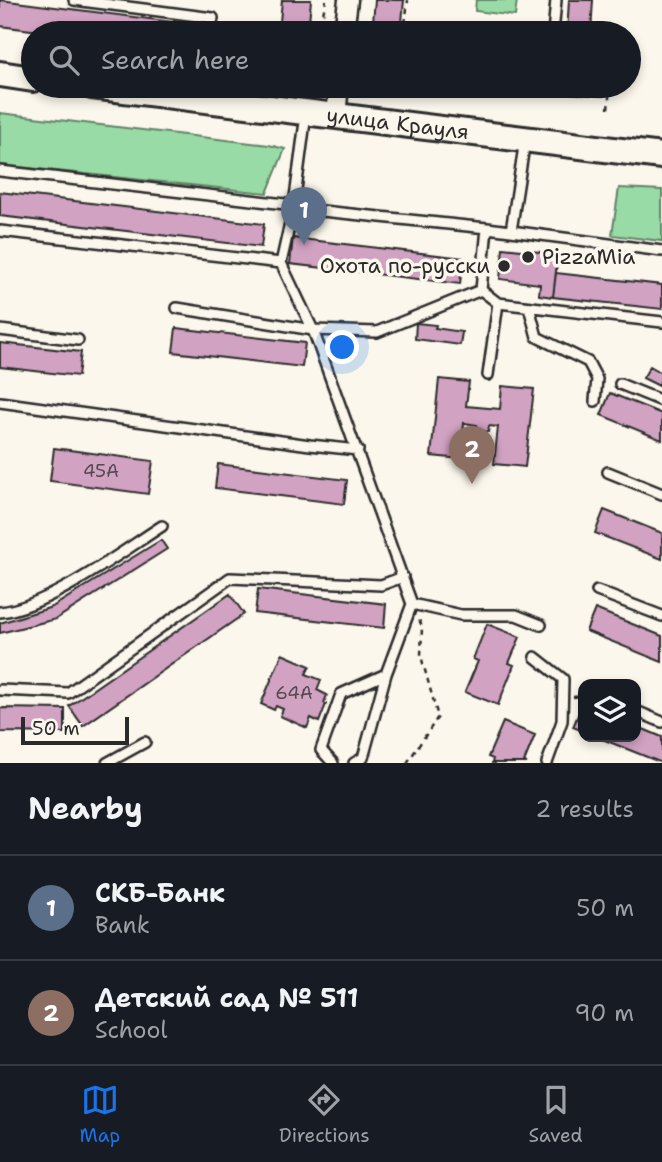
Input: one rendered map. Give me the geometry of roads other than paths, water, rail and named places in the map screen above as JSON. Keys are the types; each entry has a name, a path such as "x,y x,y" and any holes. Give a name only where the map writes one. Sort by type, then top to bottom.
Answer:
{"main road":[{"path":"0,74 21,77"},
{"name":"улица Крауля","path":"234,98 336,116 662,156"}],"street":[{"path":"345,21 348,0"},
{"path":"336,116 337,98"}],"lane":[{"path":"74,0 154,5 213,18 212,21"},
{"path":"554,21 556,0"},
{"path":"307,112 294,205 281,263 313,330 412,604 386,674 363,758 355,763"},
{"path":"511,231 525,139"},
{"path":"0,171 662,251"},
{"path":"481,290 487,228"},
{"path":"0,231 281,263"},
{"path":"481,290 498,303 662,323"},
{"path":"177,308 313,330 377,332 481,290"},
{"path":"488,375 498,303"},
{"path":"529,307 537,337 588,362 597,379 595,401"},
{"path":"0,330 78,340"},
{"path":"620,384 662,401"},
{"path":"0,402 358,450"},
{"path":"608,472 662,494"},
{"path":"0,612 13,611 53,595 162,526"},
{"path":"0,690 68,693 230,579 381,585 403,577"},
{"path":"597,591 662,616"},
{"path":"412,604 461,615 516,615 541,625"},
{"path":"535,657 563,678 562,721 547,763"},
{"path":"333,763 321,750 341,694 386,674"},
{"path":"641,713 662,722"},
{"path":"107,763 145,742"}],"place":[{"name":"СКБ-Банк","path":"304,245"},
{"name":"PizzaMia","path":"528,257"},
{"name":"Охота по-русски","path":"504,266"},
{"name":"Детский сад № 511","path":"472,484"}]}
